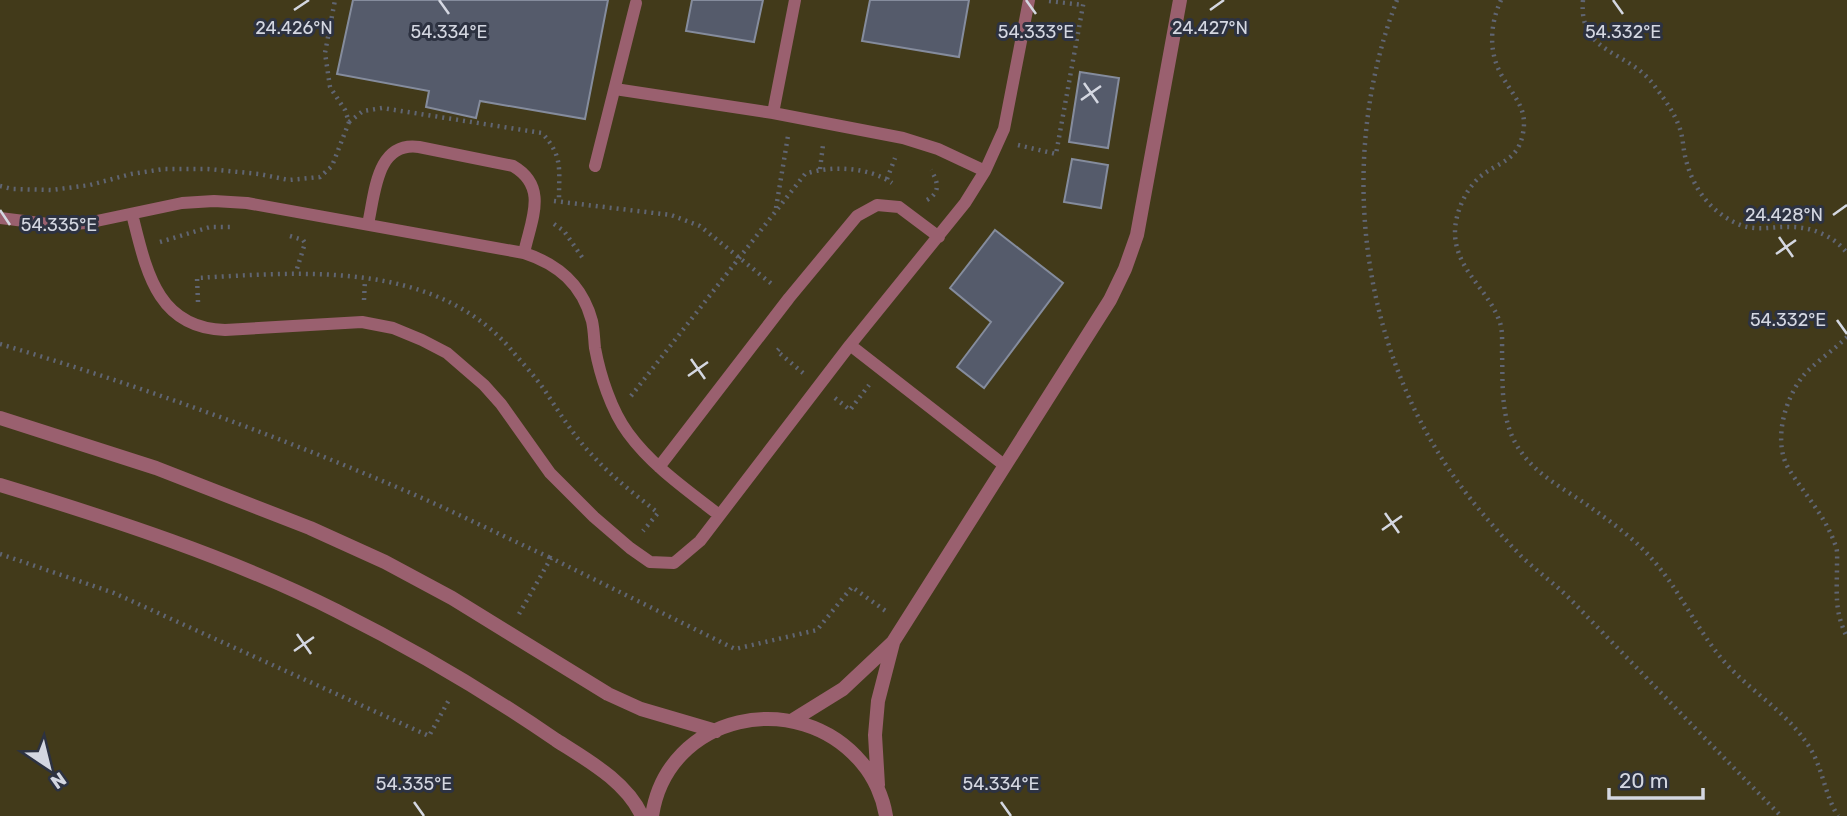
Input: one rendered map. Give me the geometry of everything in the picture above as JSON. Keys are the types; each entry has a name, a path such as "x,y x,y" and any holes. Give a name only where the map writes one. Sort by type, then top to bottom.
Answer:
{"street":[{"path":"793,720 843,689 893,642 1085,342 1125,269 1137,235 1181,0"},
{"path":"0,418 156,468 310,528 385,562 452,598 608,694 641,709 716,731"},
{"path":"0,485 115,522 259,576 336,610 516,711 603,771 631,798 642,816"},
{"path":"878,789 875,735 878,701 893,642"},
{"path":"652,816 660,788 687,750 716,731 747,720 770,717 814,726 843,744 867,769 878,789 886,816"}],"lane":[{"path":"773,113 795,0"},
{"path":"132,214 141,248 162,301 187,322 225,330 362,322 393,328 447,353 467,369 500,404 550,473 573,498 650,562 674,564 700,541 850,345 974,191 999,141 1011,99 1029,0"},
{"path":"595,166 636,3"},
{"path":"615,89 773,113 903,138 938,149 985,172"},
{"path":"368,224 382,166 397,149 411,146 513,166 529,179 536,198 524,253"},
{"path":"0,218 56,225 88,223 181,203 247,203 524,253 544,259 576,285 586,303 600,368 616,412 627,432 659,467 719,515"},
{"path":"659,467 848,223 866,209 877,205 899,207 939,237"},
{"path":"850,345 883,368 1004,465"}],"path":[{"path":"0,186 52,190 164,169 208,169 289,180 320,177 332,166 349,122 330,86 325,53 335,0"},
{"path":"999,141 1056,154 1083,3 1041,0"},
{"path":"1398,0 1378,59 1369,107 1363,206 1368,256 1377,304 1391,352 1409,398 1432,442 1459,484 1489,522 1567,596 1781,816"},
{"path":"1501,0 1492,27 1492,43 1502,76 1517,97 1524,116 1523,134 1516,154 1480,177 1467,193 1455,231 1457,248 1464,267 1490,302 1500,321 1502,400 1516,444 1536,470 1624,533 1653,559 1720,656 1740,678 1797,728 1812,751 1839,816"},
{"path":"1583,0 1581,18 1587,32 1598,43 1635,66 1654,84 1672,112 1681,132 1694,186 1704,199 1722,216 1742,226 1765,229 1792,226 1819,232 1839,242 1847,253"},
{"path":"776,208 788,134 800,136"},
{"path":"820,169 824,140"},
{"path":"923,164 931,169 938,187 934,196 926,200"},
{"path":"625,388 631,396 805,174 820,169 855,170 887,179 901,189"},
{"path":"536,198 671,215 700,226 789,298"},
{"path":"554,225 564,232 590,271"},
{"path":"141,248 210,227 241,227"},
{"path":"280,233 305,243 296,272"},
{"path":"1847,337 1804,374 1785,413 1782,435 1782,452 1788,468 1825,520 1837,547 1836,605 1838,620 1847,637"},
{"path":"785,342 777,351 850,410 883,368"},
{"path":"0,344 102,374 279,439 407,491 736,649 817,630 852,587 905,625"},
{"path":"0,554 114,593 429,736 460,678"},
{"path":"509,633 551,558"}],"sand":[{"path":"0,0 1847,0 1847,816 0,816"}],"building":[{"path":"353,0 608,0 585,119 480,101 476,118 426,107 429,91 337,74"},
{"path":"692,0 763,0 754,42 686,31"},
{"path":"870,0 969,0 959,57 862,41"},
{"path":"1080,72 1119,78 1108,148 1069,142"},
{"path":"1072,159 1108,165 1101,208 1064,202"},
{"path":"995,230 1063,283 984,388 957,367 991,322 950,288"}]}
